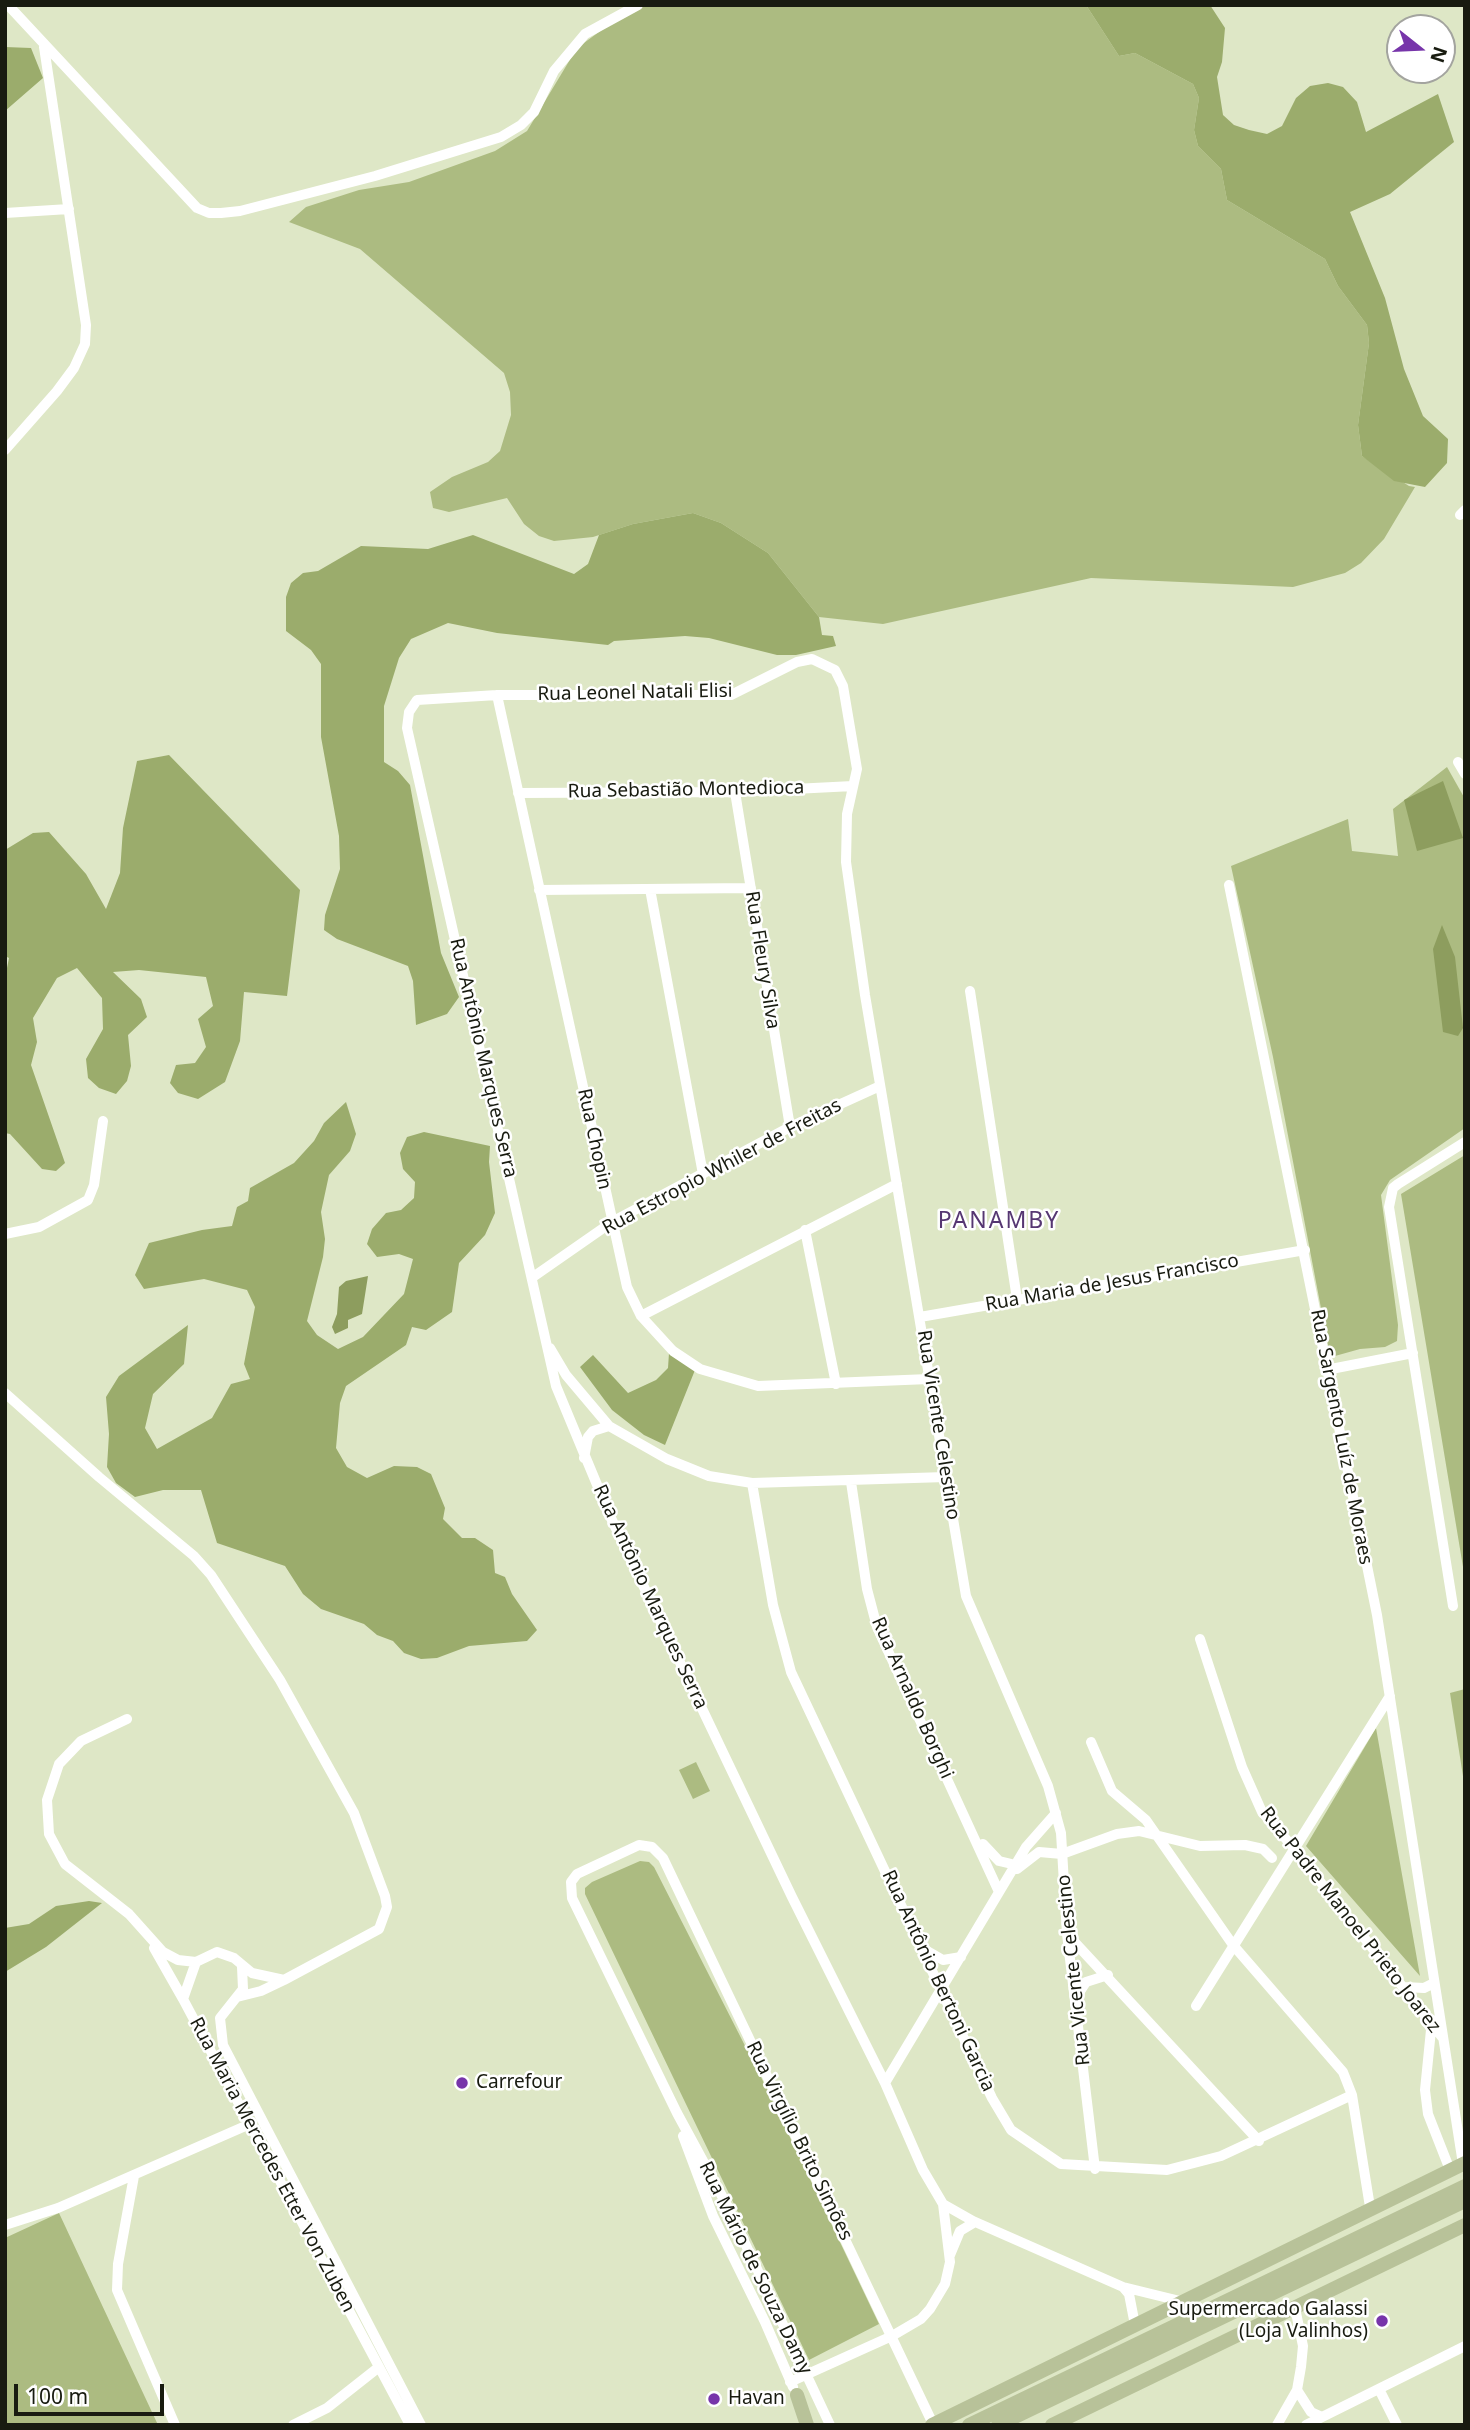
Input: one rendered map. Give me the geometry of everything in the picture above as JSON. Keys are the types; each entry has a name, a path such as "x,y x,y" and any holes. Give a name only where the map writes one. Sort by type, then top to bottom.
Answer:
{"main road":[{"path":"932,2425 1370,2207 1459,2166"},
{"path":"970,2425 1465,2186"},
{"path":"998,2425 1465,2201"},
{"path":"1052,2425 1465,2225"},
{"path":"793,2388 807,2425"}],"street":[{"path":"8,5 44,47 197,208 221,213 240,211 375,176 500,137 521,125 534,112 554,71 585,34 638,5"},
{"path":"5,450 57,391 74,368 85,344 86,325 44,47"},
{"path":"5,213 69,209"},
{"name":"Rua Leonel Natali Elisi","path":"424,697 731,695 797,662 821,660 835,670"},
{"name":"Rua Vicente Celestino","path":"835,670 843,686 856,748 845,833 846,862 880,1086 966,1596 1048,1786 1056,1814 1062,1854 1067,1934 1095,2169"},
{"name":"Rua Chopin","path":"497,695 627,1287 641,1316 673,1351 700,1369 725,1379 758,1386 929,1379"},
{"name":"Rua Antônio Marques Serra","path":"424,697 413,704 407,728 556,1386 584,1458 786,1885 886,2083 923,2170 943,2204 950,2255 945,2284 930,2309 921,2319 892,2336 806,2374 793,2388"},
{"path":"1458,762 1465,774"},
{"name":"Rua Sebastião Montedioca","path":"518,793 735,792 853,786"},
{"name":"Rua Fleury Silva","path":"735,792 790,1127"},
{"name":"Rua Sargento Luíz de Moraes","path":"1229,885 1377,1615 1435,1988 1446,2042 1460,2143 1459,2166"},
{"path":"539,890 751,888"},
{"path":"650,889 703,1174"},
{"path":"970,991 1017,1299"},
{"name":"Rua Estropio Whiler de Freitas","path":"533,1277 612,1222 790,1127 880,1086"},
{"path":"5,1234 39,1227 88,1200 94,1185 103,1121"},
{"path":"1453,1606 1389,1207 1393,1188 1465,1142"},
{"path":"641,1316 897,1184"},
{"path":"806,1230 836,1384"},
{"name":"Rua Maria de Jesus Francisco","path":"920,1317 1305,1250"},
{"path":"545,1339 566,1375 609,1426 684,1467 752,1483 946,1477"},
{"path":"1326,1370 1413,1353"},
{"path":"5,1393 99,1477 194,1556 211,1575 280,1679 354,1813 385,1896 387,1907 379,1929 284,1980 237,1997"},
{"path":"584,1458 588,1437 593,1431 609,1426"},
{"name":"Rua Arnaldo Borghi","path":"851,1482 867,1589 877,1627 999,1892"},
{"name":"Rua Antônio Bertoni Garcia","path":"752,1483 773,1605 791,1672 992,2098 1011,2130 1060,2164 1095,2169 1185,2168 1259,2141 1352,2095"},
{"name":"Rua Padre Manoel Prieto Joarez","path":"1200,1639 1250,1790 1262,1812 1293,1847 1446,2042"},
{"path":"1196,2006 1293,1847 1390,1696"},
{"path":"127,1719 81,1741 67,1752 51,1780 46,1816 54,1850 65,1864 129,1914 170,1957 196,1962 217,1952 234,1958 242,1967 260,1976 284,1980"},
{"path":"1091,1742 1112,1790 1146,1820 1233,1945 1343,2071 1352,2095 1370,2207"},
{"path":"886,2083 999,1892 1036,1835 1056,1814"},
{"name":"Rua Arnaldo Borghi","path":"971,1828 992,1856 1014,1869"},
{"path":"1014,1869 1039,1852 1062,1854 1117,1834 1139,1832 1200,1846 1245,1845 1263,1849 1272,1858"},
{"name":"Rua Virgílio Brito Simões","path":"577,1874 639,1845 652,1847 663,1858 932,2425"},
{"name":"Rua Mário de Souza Damy","path":"577,1874 571,1882 572,1899 677,2113 729,2209 830,2425"},
{"path":"146,1933 183,1999"},
{"path":"1067,1934 1108,1975 1259,2141"},
{"path":"922,1948 943,1960 961,1957"},
{"name":"Rua Maria Mercedes Etter Von Zuben","path":"196,1962 183,1999 410,2425"},
{"name":"Rua Maria Mercedes Etter Von Zuben","path":"242,1967 244,1982 237,1997 220,2018 219,2032 223,2045 421,2425"},
{"path":"1075,1999 1086,1982 1108,1975"},
{"path":"1404,1987 1435,1988"},
{"name":"Rua Sargento Luíz de Moraes","path":"1435,1988 1425,2090 1435,2138 1459,2166"},
{"path":"1425,2090 1436,2079 1450,2080"},
{"name":"Rua Mário de Souza Damy","path":"677,2113 680,2130 713,2216 813,2425"},
{"path":"5,2225 58,2208 250,2124"},
{"path":"1435,2138 1446,2147 1460,2143"},
{"path":"134,2176 118,2264 117,2290 175,2425"},
{"path":"943,2204 975,2222 1123,2287 1180,2301"},
{"path":"5,2215 22,2219"},
{"path":"950,2255 960,2231 975,2222"},
{"path":"1123,2287 1129,2294 1135,2325"},
{"path":"1277,2425 1297,2390 1303,2346 1295,2308"},
{"path":"770,2335 775,2310"},
{"path":"1306,2425 1465,2346"},
{"path":"293,2425 327,2408 379,2367"},
{"path":"1379,2389 1397,2425"},
{"path":"1297,2390 1311,2412 1322,2417"}],"shaded area":[{"path":"636,5 1086,5 1119,56 1135,53 1193,84 1199,98 1194,130 1198,146 1221,169 1227,200 1325,259 1338,286 1367,325 1369,343 1358,425 1362,456 1409,486 1415,487 1384,539 1361,563 1345,573 1293,587 1091,578 883,624 819,617 768,553 721,523 693,513 633,524 593,537 554,541 539,536 524,524 507,498 449,512 433,508 430,492 452,477 488,462 500,451 511,415 510,392 504,373 360,249 289,222 306,207 359,190 409,182 495,151 527,131 577,48"},
{"path":"1086,5 1210,5 1225,28 1222,62 1217,77 1223,115 1234,125 1249,130 1267,134 1282,126 1296,98 1310,86 1328,83 1343,87 1357,102 1366,132 1438,94 1454,142 1390,194 1350,212 1385,298 1404,369 1423,416 1448,439 1447,463 1425,487 1394,481 1362,456 1358,425 1369,343 1367,325 1338,286 1325,259 1227,200 1221,169 1198,146 1194,130 1199,98 1193,84 1135,53 1119,56"},
{"path":"5,47 31,48 43,78 5,111"},
{"path":"693,513 721,523 768,553 819,617 822,635 833,636 836,646 796,655 777,655 709,638 685,636 614,641 608,645 497,633 448,623 411,639 399,658 384,706 384,762 398,771 410,785 441,953 459,997 447,1014 416,1025 413,981 408,966 337,939 324,930 325,915 340,869 339,836 321,737 321,664 311,650 286,631 286,597 291,583 303,573 318,571 361,546 428,549 473,535 574,574 588,564 599,535 633,524"},
{"path":"169,755 300,890 287,996 244,992 240,1041 225,1082 198,1099 178,1093 170,1083 176,1065 195,1063 206,1047 198,1019 213,1006 206,977 139,970 113,972 141,999 147,1017 128,1035 131,1066 127,1081 116,1094 99,1088 88,1078 86,1059 103,1029 102,998 77,968 57,978 33,1018 37,1042 31,1065 65,1163 56,1171 42,1169 10,1134 5,1133 5,978 9,958 5,956 5,850 33,833 49,832 86,874 106,909 120,873 123,828 137,761"},
{"path":"1447,767 1465,799 1465,1128 1390,1180 1381,1195 1398,1325 1397,1341 1385,1347 1360,1349 1335,1356 1329,1350 1273,1057 1231,866 1348,819 1352,851 1398,856 1393,809"},
{"path":"1443,781 1463,838 1417,851 1404,800"},
{"path":"1442,925 1455,957 1463,1028 1458,1036 1443,1032 1433,949"},
{"path":"346,1102 356,1134 350,1151 329,1175 321,1212 325,1239 323,1257 307,1321 317,1335 338,1349 363,1337 404,1294 413,1259 399,1254 377,1257 367,1244 372,1229 386,1213 401,1210 414,1198 415,1182 403,1169 400,1153 407,1137 424,1132 490,1146 489,1162 495,1213 485,1235 459,1263 452,1312 426,1330 412,1327 406,1345 346,1386 340,1403 336,1448 347,1467 367,1478 394,1466 417,1467 431,1474 445,1508 443,1519 462,1538 475,1538 493,1550 495,1573 505,1577 512,1594 537,1630 527,1641 469,1646 437,1658 421,1659 404,1653 393,1641 377,1635 364,1624 321,1609 303,1594 285,1566 217,1543 201,1490 163,1490 135,1497 116,1483 107,1467 109,1434 106,1397 119,1376 188,1325 184,1364 153,1394 145,1428 157,1449 212,1418 231,1384 250,1379 244,1364 255,1307 247,1290 204,1279 144,1289 135,1275 149,1243 202,1230 232,1226 237,1207 248,1201 250,1188 294,1163 314,1141 324,1123"},
{"path":"1465,1155 1465,1579 1401,1194"},
{"path":"368,1276 362,1314 348,1320 348,1328 335,1334 332,1327 337,1314 339,1287 346,1281"},
{"path":"669,1353 695,1370 665,1445 644,1435 612,1410 580,1367 593,1355 628,1393 656,1380 668,1368"},
{"path":"1465,1689 1465,1789 1450,1693"},
{"path":"1376,1728 1420,1976 1306,1846"},
{"path":"696,1762 710,1791 693,1799 679,1770"},
{"path":"640,1861 649,1862 654,1867 766,2087 879,2324 809,2360 585,1894 585,1888 592,1882"},
{"path":"89,1901 102,1903 46,1947 5,1972 5,1928 29,1924 56,1906"},
{"path":"59,2213 158,2425 5,2425 5,2238"}],"place":[{"name":"Carrefour","path":"462,2083"},
{"name":"Supermercado Galassi (Loja Valinhos)","path":"1382,2321"},
{"name":"Havan","path":"714,2399"}],"district":[{"name":"PANAMBY","path":"999,1221"}]}
